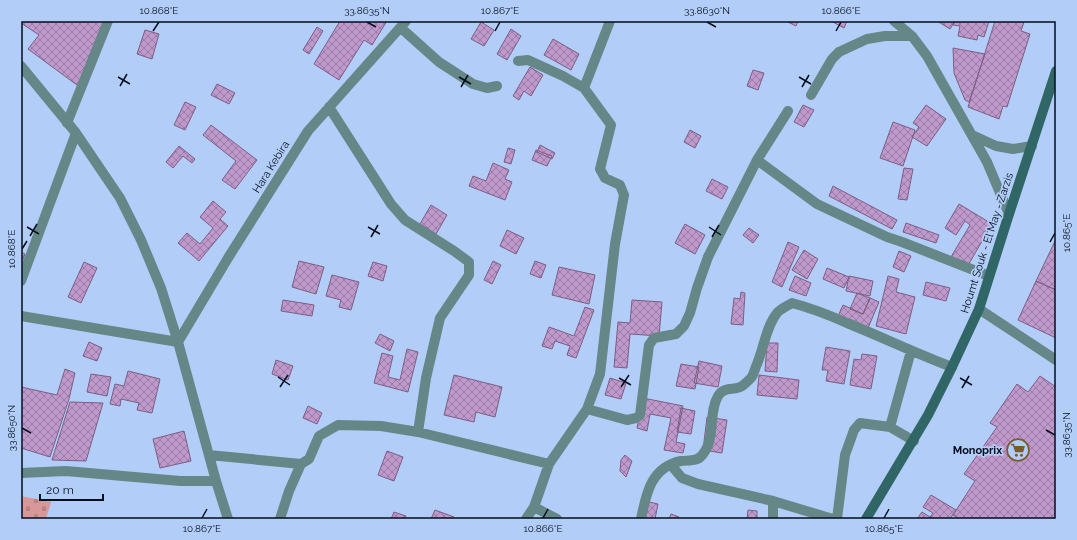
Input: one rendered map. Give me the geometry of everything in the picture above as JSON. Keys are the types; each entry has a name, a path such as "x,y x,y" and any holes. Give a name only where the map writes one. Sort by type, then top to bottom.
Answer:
{"main road":[{"name":"Houmt Souk - El May - Zarzis","path":"866,519 914,441 952,367 979,309 1056,71"}],"street":[{"path":"67,123 108,21"},
{"path":"584,88 610,21"},
{"path":"894,21 912,36 927,56 987,162 1009,214"},
{"path":"404,24 439,62 473,84 487,88 497,86"},
{"name":"Hara Kebira","path":"178,342 228,258 308,131 404,24"},
{"path":"811,95 832,59 839,52 867,39 885,36 912,36"},
{"path":"518,61 528,60 563,76 584,88 610,125 600,169 605,178 620,185 624,195 615,244 600,374 587,409 549,464 534,507 526,519"},
{"path":"21,66 76,133 120,198 141,240 161,288 178,342 216,481 228,519"},
{"path":"329,107 390,204 405,220 469,262 469,275 440,318 426,378 418,432"},
{"path":"587,409 627,420 636,418 640,415 649,344 654,338 676,334 684,326 690,313 708,257 757,160 788,111"},
{"path":"21,281 76,133"},
{"path":"972,135 996,146 1012,149 1032,146"},
{"path":"757,160 817,204 886,237 989,276"},
{"path":"641,519 651,482 671,465 680,462 698,460 703,455 708,447 715,404 718,396 724,390 742,386 752,377 770,324 777,312 792,303 810,307 952,367"},
{"path":"979,309 1056,360"},
{"path":"21,316 178,342"},
{"path":"890,427 911,350"},
{"path":"837,519 846,455 854,430 860,423 890,427 914,441"},
{"path":"280,519 289,491 301,464 309,459 319,436 338,426 381,426 418,432 549,464"},
{"path":"209,454 301,464"},
{"path":"671,465 682,478 698,484 773,501 833,519"},
{"path":"21,473 66,471 158,479 216,481"},
{"path":"773,501 773,519"},
{"path":"534,507 557,519"}],"green space":[{"path":"21,496 51,502 46,519 21,519"}],"building":[{"path":"21,21 108,21 81,88 28,49 39,35 21,23"},
{"path":"340,21 387,21 372,45 364,40 339,80 314,64"},
{"path":"786,21 798,21 796,26"},
{"path":"831,21 847,21 844,28"},
{"path":"937,21 955,21 950,29"},
{"path":"955,21 989,21 984,37 978,35 977,40 958,36 960,26 953,25"},
{"path":"995,21 1024,22 1021,31 1030,34 1007,107 1003,106 999,119 968,107"},
{"path":"481,22 494,30 484,46 471,39"},
{"path":"317,27 323,31 309,54 303,50"},
{"path":"511,29 521,36 507,60 497,54"},
{"path":"145,30 159,34 152,59 137,54"},
{"path":"553,39 579,54 571,70 544,55"},
{"path":"953,48 985,54 969,102 965,100 954,73"},
{"path":"530,67 543,75 531,96 524,91 519,100 513,96"},
{"path":"753,70 764,73 758,90 747,86"},
{"path":"217,84 235,93 229,104 211,95"},
{"path":"185,102 196,107 185,130 174,125"},
{"path":"803,105 814,110 804,127 794,122"},
{"path":"926,105 946,119 927,146 912,137 919,127 913,123"},
{"path":"893,122 915,130 903,166 880,158"},
{"path":"211,125 257,160 235,189 222,180 236,161 203,135"},
{"path":"690,130 701,136 695,148 684,142"},
{"path":"540,145 555,153 552,159 537,152"},
{"path":"179,146 195,159 192,163 183,156 173,168 166,162"},
{"path":"508,148 515,150 511,164 504,162"},
{"path":"536,150 552,156 547,166 532,160"},
{"path":"493,163 509,170 505,179 512,182 505,200 469,186 473,176 486,181"},
{"path":"904,168 913,169 907,200 898,199"},
{"path":"712,179 728,187 722,199 706,191"},
{"path":"833,186 897,220 892,229 829,196"},
{"path":"213,201 226,212 220,219 228,226 199,261 178,243 187,233 200,244 213,228 200,217"},
{"path":"959,204 992,224 967,267 951,257 970,225 965,221 956,235 945,228"},
{"path":"431,205 447,215 436,234 420,224"},
{"path":"906,223 939,235 936,243 903,232"},
{"path":"685,224 705,235 695,254 675,243"},
{"path":"749,228 759,235 753,243 743,235"},
{"path":"507,230 524,238 516,254 500,246"},
{"path":"1056,239 1056,290 1036,281"},
{"path":"788,242 799,247 782,287 772,282"},
{"path":"804,250 818,259 807,279 792,270"},
{"path":"899,251 911,256 904,272 893,267"},
{"path":"21,252 25,254 21,265"},
{"path":"299,261 324,267 316,294 292,287"},
{"path":"493,261 501,265 492,284 484,280"},
{"path":"535,261 546,265 541,278 530,274"},
{"path":"84,262 97,268 81,303 68,297"},
{"path":"373,262 387,266 383,281 368,276"},
{"path":"559,267 595,275 589,304 552,295"},
{"path":"827,268 849,277 844,288 823,279"},
{"path":"332,275 359,282 351,310 339,307 341,300 326,296"},
{"path":"795,276 811,283 806,296 789,290"},
{"path":"849,276 873,281 870,296 846,291"},
{"path":"888,276 899,279 896,292 915,297 906,334 876,326"},
{"path":"1036,281 1056,290 1056,338 1018,320"},
{"path":"926,282 950,288 946,301 923,295"},
{"path":"741,292 745,293 743,325 731,324 734,298 740,299"},
{"path":"857,293 870,298 863,314 850,309"},
{"path":"870,298 879,302 868,328 838,316 843,305 863,314"},
{"path":"283,300 314,305 312,316 281,311"},
{"path":"632,300 662,302 659,336 630,334 627,368 614,367 618,322 630,323"},
{"path":"585,307 594,310 576,358 567,355 570,346 555,341 552,349 542,346 549,327 574,336"},
{"path":"380,334 394,341 390,351 375,343"},
{"path":"89,342 102,348 97,361 83,356"},
{"path":"767,343 778,343 777,372 765,371"},
{"path":"826,347 850,351 844,384 826,381 828,370 822,370"},
{"path":"407,349 418,352 408,392 374,383 382,353 393,356 388,377 400,380"},
{"path":"862,354 877,356 871,389 850,385 854,359 861,360"},
{"path":"276,360 293,366 288,380 272,374"},
{"path":"699,361 722,366 718,387 694,383"},
{"path":"681,364 699,367 695,389 676,386"},
{"path":"65,369 75,373 69,399 50,457 21,448 21,387 57,395"},
{"path":"128,371 160,379 152,413 137,410 139,403 121,399 120,406 110,404 115,384 124,386"},
{"path":"91,374 111,377 107,396 87,392"},
{"path":"454,375 502,387 495,417 476,412 474,422 444,415"},
{"path":"759,375 799,380 797,399 757,395"},
{"name":"Monoprix","path":"1040,376 1056,387 1056,519 960,519 953,515 975,481 964,474 997,427 990,423 1017,384 1028,392"},
{"path":"610,378 626,383 621,399 605,395"},
{"path":"643,398 683,406 676,442 685,444 683,453 664,450 671,418 650,414 647,431 637,428"},
{"path":"70,402 103,403 86,461 52,460"},
{"path":"308,406 322,413 317,424 303,418"},
{"path":"681,408 695,411 691,434 677,432"},
{"path":"707,417 727,420 722,453 703,450"},
{"path":"184,431 191,461 160,468 153,439"},
{"path":"387,451 403,457 394,481 378,475"},
{"path":"625,455 632,461 626,477 620,471 621,460"},
{"path":"931,495 956,510 950,519 933,519 930,517 933,513 923,507"},
{"path":"645,501 658,504 655,519 642,519"},
{"path":"435,510 454,517 453,519 431,519"},
{"path":"748,510 757,511 757,519 747,519"},
{"path":"394,512 406,516 405,519 391,519"},
{"path":"922,512 930,517 933,519 917,519"},
{"path":"671,514 679,517 678,519 669,519"}],"place":[{"name":"Monoprix","path":"1018,450"}]}
